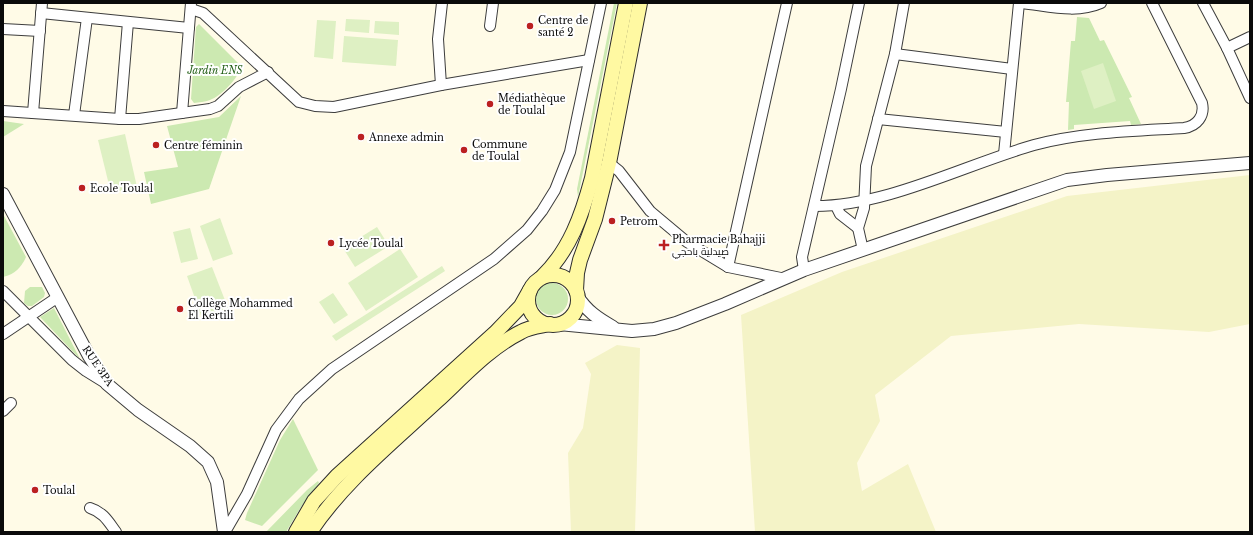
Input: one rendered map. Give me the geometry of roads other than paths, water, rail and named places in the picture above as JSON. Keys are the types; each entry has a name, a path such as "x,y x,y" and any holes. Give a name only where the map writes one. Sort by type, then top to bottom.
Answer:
{"main road":[{"path":"296,532 314,501 337,476 495,333 521,306 533,285 554,266 564,250 584,207 592,178 626,3"},
{"path":"310,532 340,494 476,364 502,343 522,331 555,324 571,316 577,303 577,273 580,260 595,219 609,163 640,3"},
{"path":"542,277 558,275 566,278 577,293"},
{"path":"530,290 528,298 532,312 543,322 555,324"}],"street":[{"path":"441,85 438,39 442,3"},
{"path":"490,26 492,3"},
{"path":"224,532 247,494 276,430 299,399 332,369 504,251 527,230 542,211 555,190 568,158 601,3"},
{"path":"728,267 787,3"},
{"path":"804,270 802,257 815,206 859,3"},
{"path":"863,250 858,228 864,208 866,166 895,54 904,3"},
{"path":"1004,154 1019,3"},
{"path":"1022,3 1075,9 1088,8 1101,3"},
{"path":"815,206 836,206 865,200 946,175 1004,154 1064,138 1188,127 1198,121 1203,112 1202,103 1152,3"},
{"path":"1203,3 1227,48 1250,98"},
{"path":"182,113 191,6 203,13 268,72 298,102 315,106 334,107 441,85 589,60"},
{"path":"33,113 42,8 86,18 189,28"},
{"path":"74,116 86,18"},
{"path":"120,119 128,22"},
{"path":"3,29 40,31"},
{"path":"1227,48 1250,37"},
{"path":"895,54 1012,69"},
{"path":"3,111 120,119 139,119 182,113 218,106 239,87 268,72"},
{"path":"878,120 1006,132"},
{"path":"609,163 619,171 650,211 667,227 687,242 728,267 781,278"},
{"path":"555,324 632,331 654,329 676,323 725,304 781,278 1067,180 1107,175 1250,163"},
{"name":"RUE 3PA","path":"3,194 89,356 107,384 138,410 190,446 208,462 216,482 224,532"},
{"path":"836,206 840,214 858,228"},
{"path":"3,291 81,368 107,384"},
{"path":"577,293 586,309 596,318 617,330"},
{"path":"3,334 58,297"},
{"path":"3,411 11,402"},
{"path":"90,508 98,510 105,516 116,532"}],"place":[{"name":"Centre de santé 2","path":"530,26"},
{"name":"Médiathèque de Toulal","path":"490,104"},
{"name":"Annexe admin","path":"361,137"},
{"name":"Centre féminin","path":"156,145"},
{"name":"Commune de Toulal","path":"464,150"},
{"name":"Ecole Toulal","path":"82,188"},
{"name":"Petrom","path":"612,221"},
{"name":"Lycée Toulal","path":"331,243"},
{"name":"Pharmacie Bahajji صيدلية باحجي","path":"664,245"},
{"name":"Collège Mohammed El Kertili","path":"180,309"},
{"name":"Toulal","path":"35,490"}],"park label":[{"name":"Jardin ENS","path":"215,70"}]}
